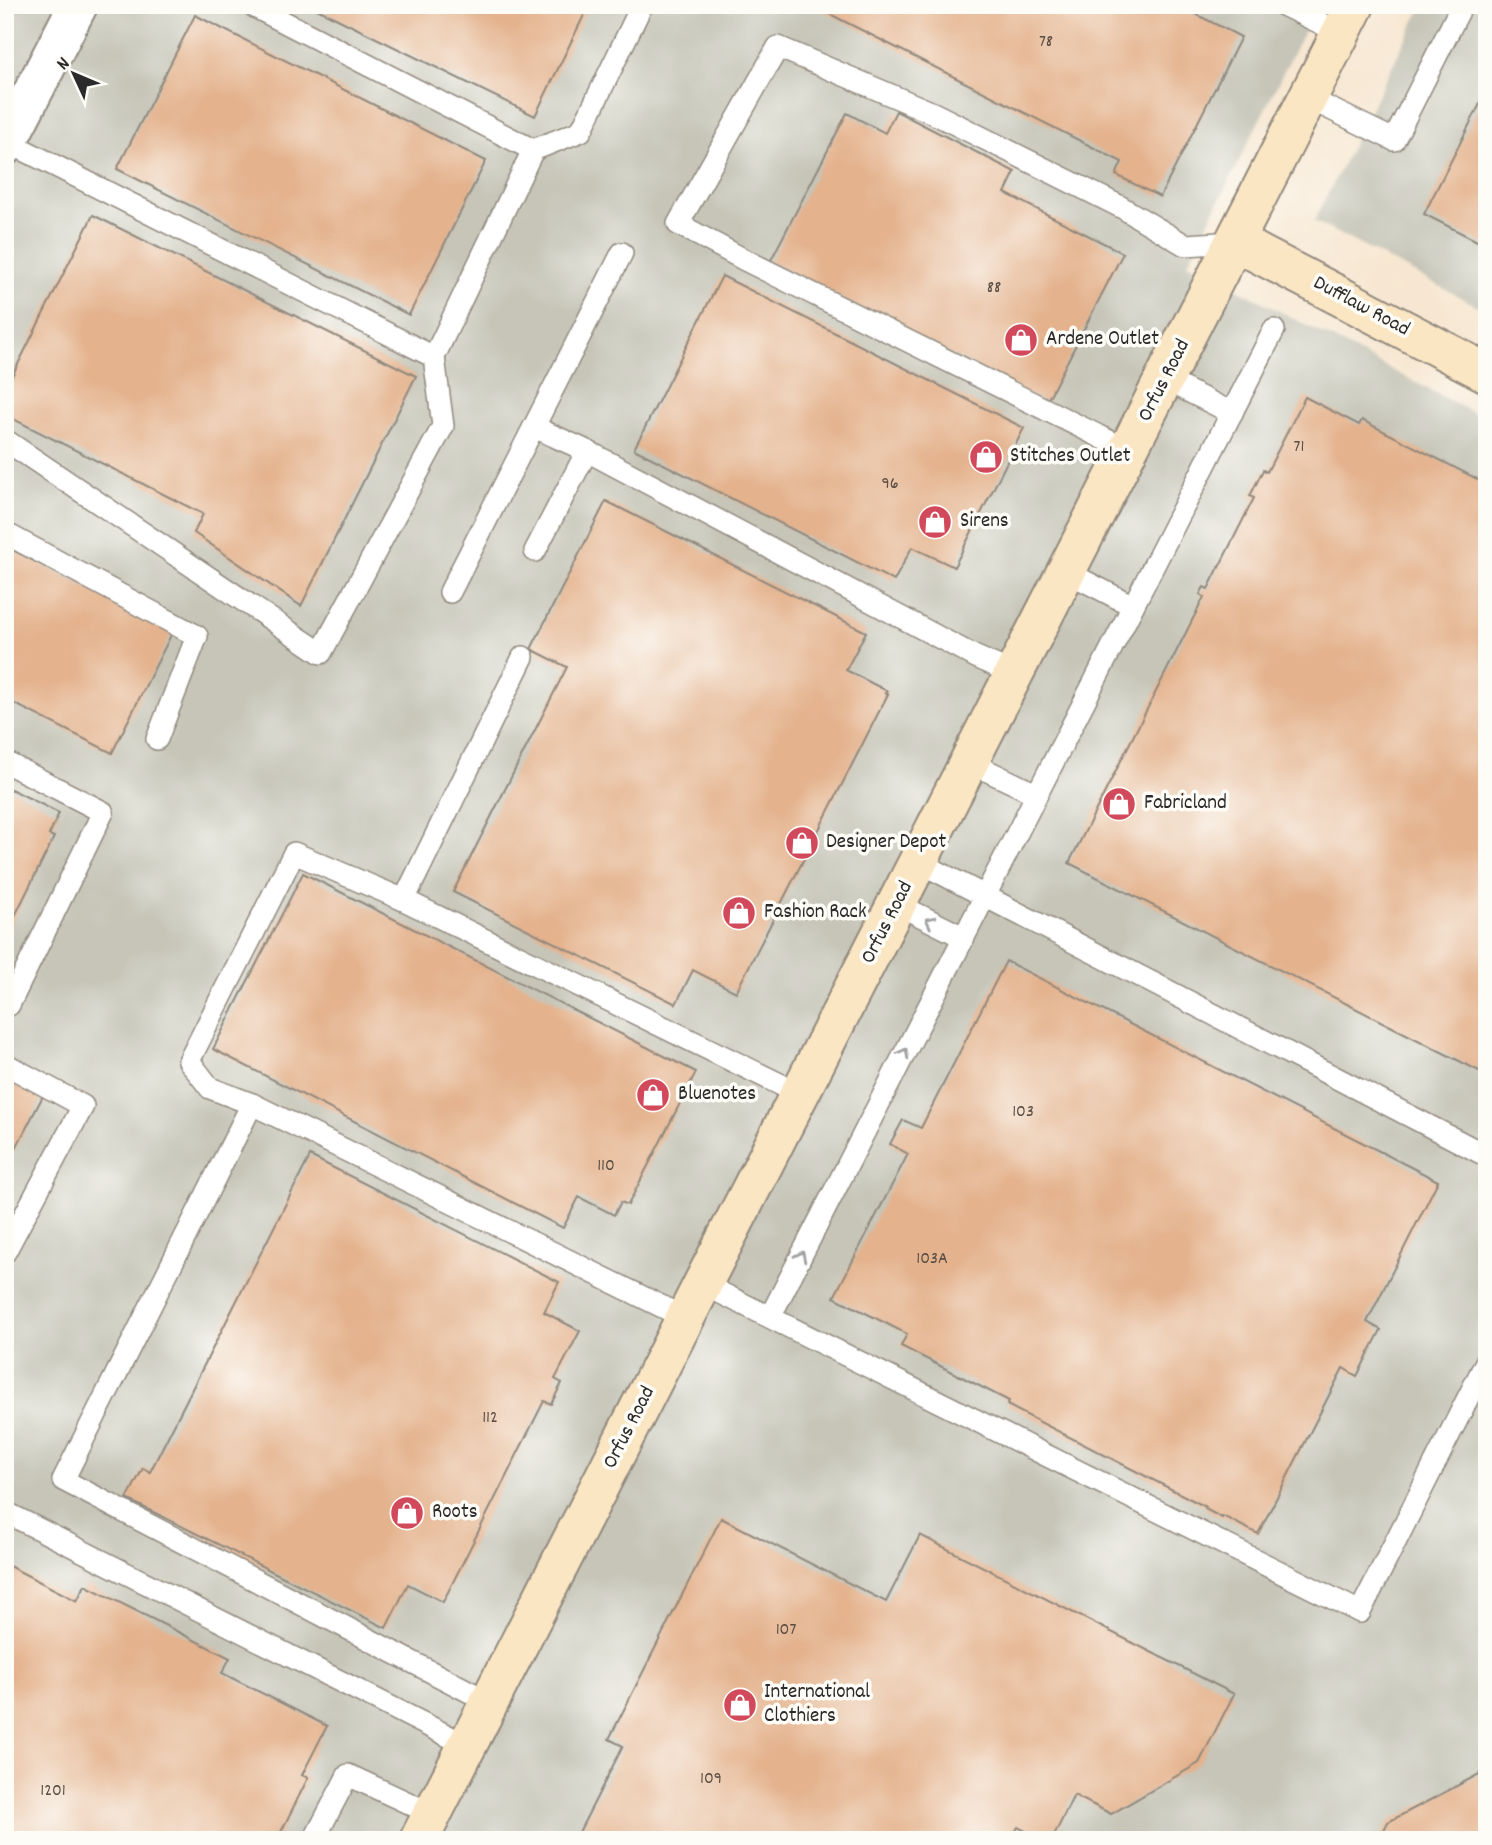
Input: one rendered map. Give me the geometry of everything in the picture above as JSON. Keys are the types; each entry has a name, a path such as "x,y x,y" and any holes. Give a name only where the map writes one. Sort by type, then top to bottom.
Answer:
{"street":[{"path":"6,144 78,5"},
{"name":"Orfus Road","path":"426,1827 1348,19"},
{"name":"Dufflaw Road","path":"1236,242 1487,373"}],"lane":[{"path":"251,5 533,150"},
{"path":"5,440 321,653 443,426 433,357 533,150 581,131 642,5"},
{"path":"1283,5 1348,19"},
{"path":"1308,98 1394,140 1462,5"},
{"path":"1129,451 780,278 678,224 778,47 933,113 1121,207 1185,244 1236,242"},
{"path":"6,144 433,357"},
{"path":"450,592 622,253"},
{"path":"770,1317 1274,330"},
{"path":"1166,380 1232,413"},
{"path":"534,427 587,451 976,657 1015,674"},
{"path":"535,551 587,451"},
{"path":"5,533 197,636 156,739"},
{"path":"1067,572 1133,606"},
{"path":"404,900 523,657"},
{"path":"5,762 103,812 9,1005 5,1003"},
{"path":"969,762 1036,794"},
{"path":"685,1318 252,1104 209,1088 190,1061 294,853 404,900 800,1094"},
{"path":"919,862 1487,1156"},
{"path":"897,904 963,937"},
{"path":"5,1065 83,1106 5,1252"},
{"path":"252,1104 63,1480 489,1702"},
{"path":"703,1284 1360,1612 1487,1360"},
{"path":"5,1511 468,1746"},
{"path":"314,1840 348,1775 426,1827"}],"shaded area":[{"path":"5,5 1317,5 1188,263 1487,420 1487,1840 5,1840"},
{"path":"1423,5 1487,5 1487,311 1314,221"}],"building":[{"path":"309,5 589,5 535,116"},
{"path":"812,5 1178,5 1241,37 1160,197 1116,175 1122,162"},
{"path":"195,15 486,161 409,315 117,169"},
{"path":"1487,90 1487,246 1424,214"},
{"path":"896,111 1015,172 1005,193 1123,253 1046,403 770,262 847,113 885,133"},
{"path":"93,215 416,376 301,606 194,533 203,514 5,415 5,390"},
{"path":"722,276 1024,428 954,567 912,547 894,581 634,449"},
{"path":"1305,397 1359,425 1362,420 1487,484 1487,1075 1069,863 1204,597 1200,594 1204,587 1208,589 1254,498 1250,496 1263,470 1267,472"},
{"path":"606,501 866,632 846,670 887,691 885,693 888,694 736,992 693,970 676,1004 453,892 567,667 531,649"},
{"path":"5,546 173,631 112,753 5,699"},
{"path":"5,783 10,791 11,789 59,813 49,835 54,837 5,936"},
{"path":"303,873 696,1072 628,1205 621,1202 614,1215 579,1197 563,1228 213,1049"},
{"path":"1006,961 1438,1181 1367,1322 1381,1330 1357,1376 1343,1368 1258,1534 1223,1516 1222,1518 1205,1509 1206,1507 1007,1405 1009,1401 901,1346 907,1334 834,1297 908,1154 890,1144 903,1120 921,1128"},
{"path":"5,1074 44,1094 5,1169"},
{"path":"310,1156 559,1282 544,1312 580,1331 555,1379 562,1383 551,1404 544,1401 443,1602 408,1584 386,1628 127,1499 143,1468 150,1472"},
{"path":"721,1518 886,1602 920,1535 1234,1694 1199,1763 1111,1814 1074,1795 1052,1840 1043,1840 1018,1827 1011,1840 575,1840 623,1746 609,1739"},
{"path":"5,1564 77,1601 85,1585 230,1658 222,1673 327,1726 302,1775 308,1778 277,1840 5,1840"},
{"path":"1487,1770 1487,1840 1379,1840 1388,1822"}],"place":[{"name":"Ardene Outlet","path":"1021,340"},
{"name":"Stitches Outlet","path":"986,457"},
{"name":"Sirens","path":"935,522"},
{"name":"Fabricland","path":"1119,804"},
{"name":"Designer Depot","path":"802,843"},
{"name":"Fashion Rack","path":"739,913"},
{"name":"Bluenotes","path":"653,1095"},
{"name":"Roots","path":"407,1513"},
{"name":"International Clothiers","path":"740,1705"}]}
